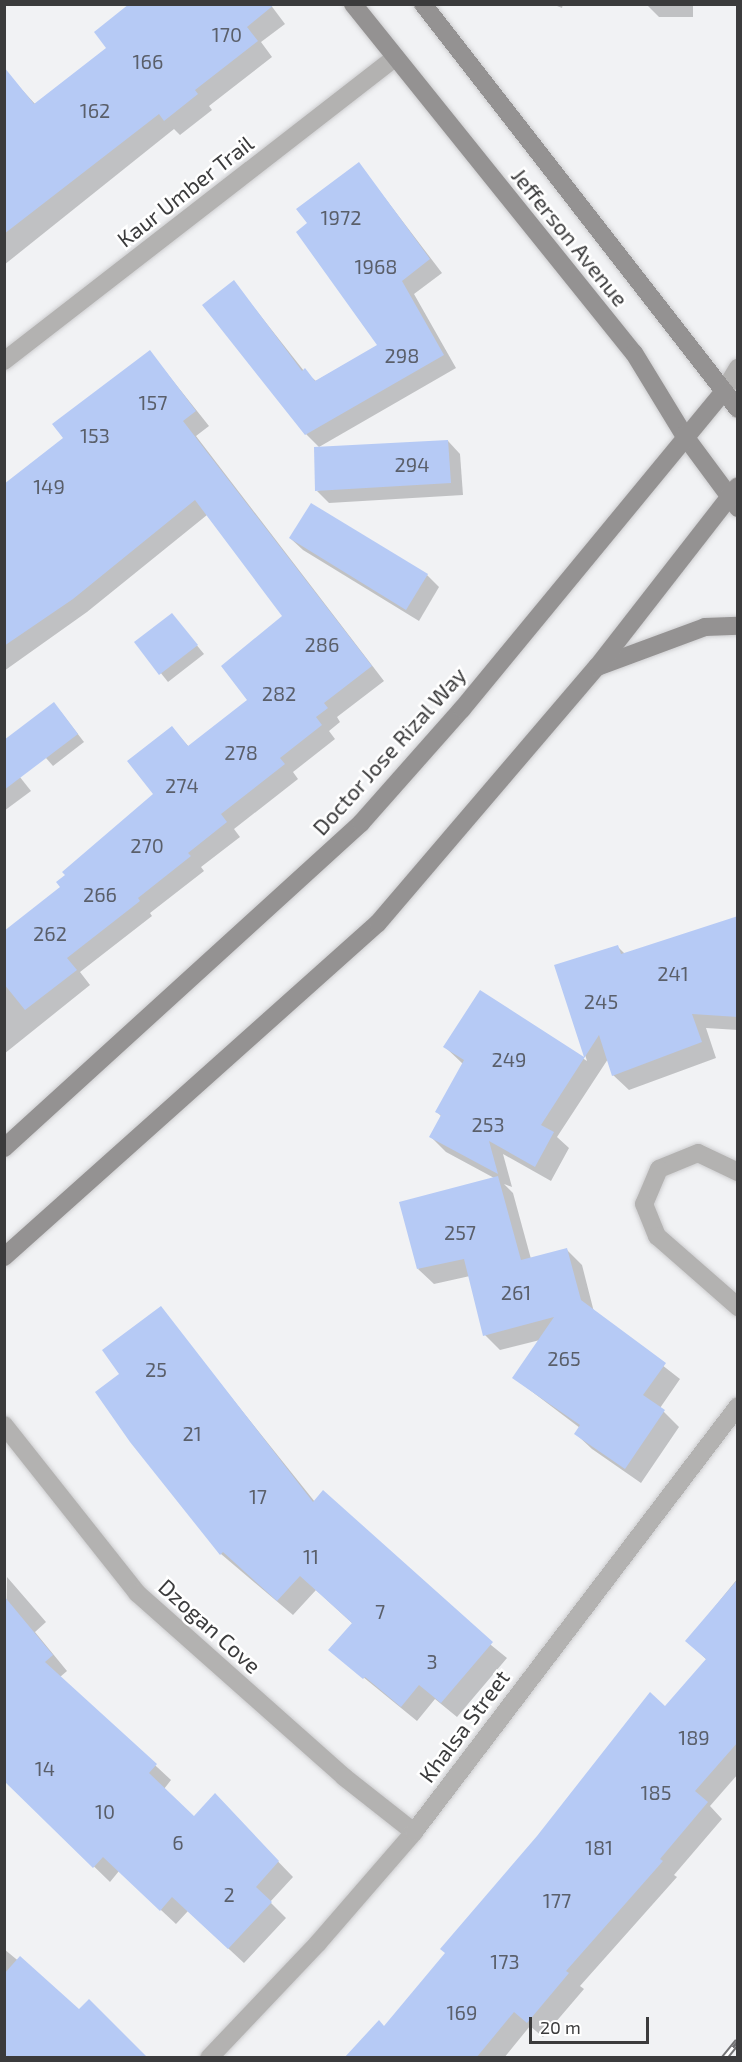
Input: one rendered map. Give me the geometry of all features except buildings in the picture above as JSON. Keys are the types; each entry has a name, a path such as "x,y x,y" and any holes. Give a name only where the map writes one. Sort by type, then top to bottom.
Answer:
{"street":[{"name":"Jefferson Avenue","path":"353,4 394,58 633,353 684,435 735,497"},
{"name":"Jefferson Avenue","path":"423,4 738,409"},
{"name":"Kaur Umber Trail","path":"4,361 394,58"},
{"name":"Doctor Jose Rizal Way","path":"4,1148 361,823 462,709 684,435 724,391 738,368"},
{"path":"4,1257 378,923 597,667 735,497"},
{"path":"597,667 705,627 738,626"},
{"path":"738,1172 698,1153 659,1169 644,1204 657,1236 738,1307"},
{"name":"Khalsa Street","path":"209,2058 318,1943 414,1832 738,1406"},
{"name":"Dzogan Cove","path":"4,1425 138,1593 327,1762 414,1832"}],"railway":[{"path":"724,2058 738,2041"}]}
